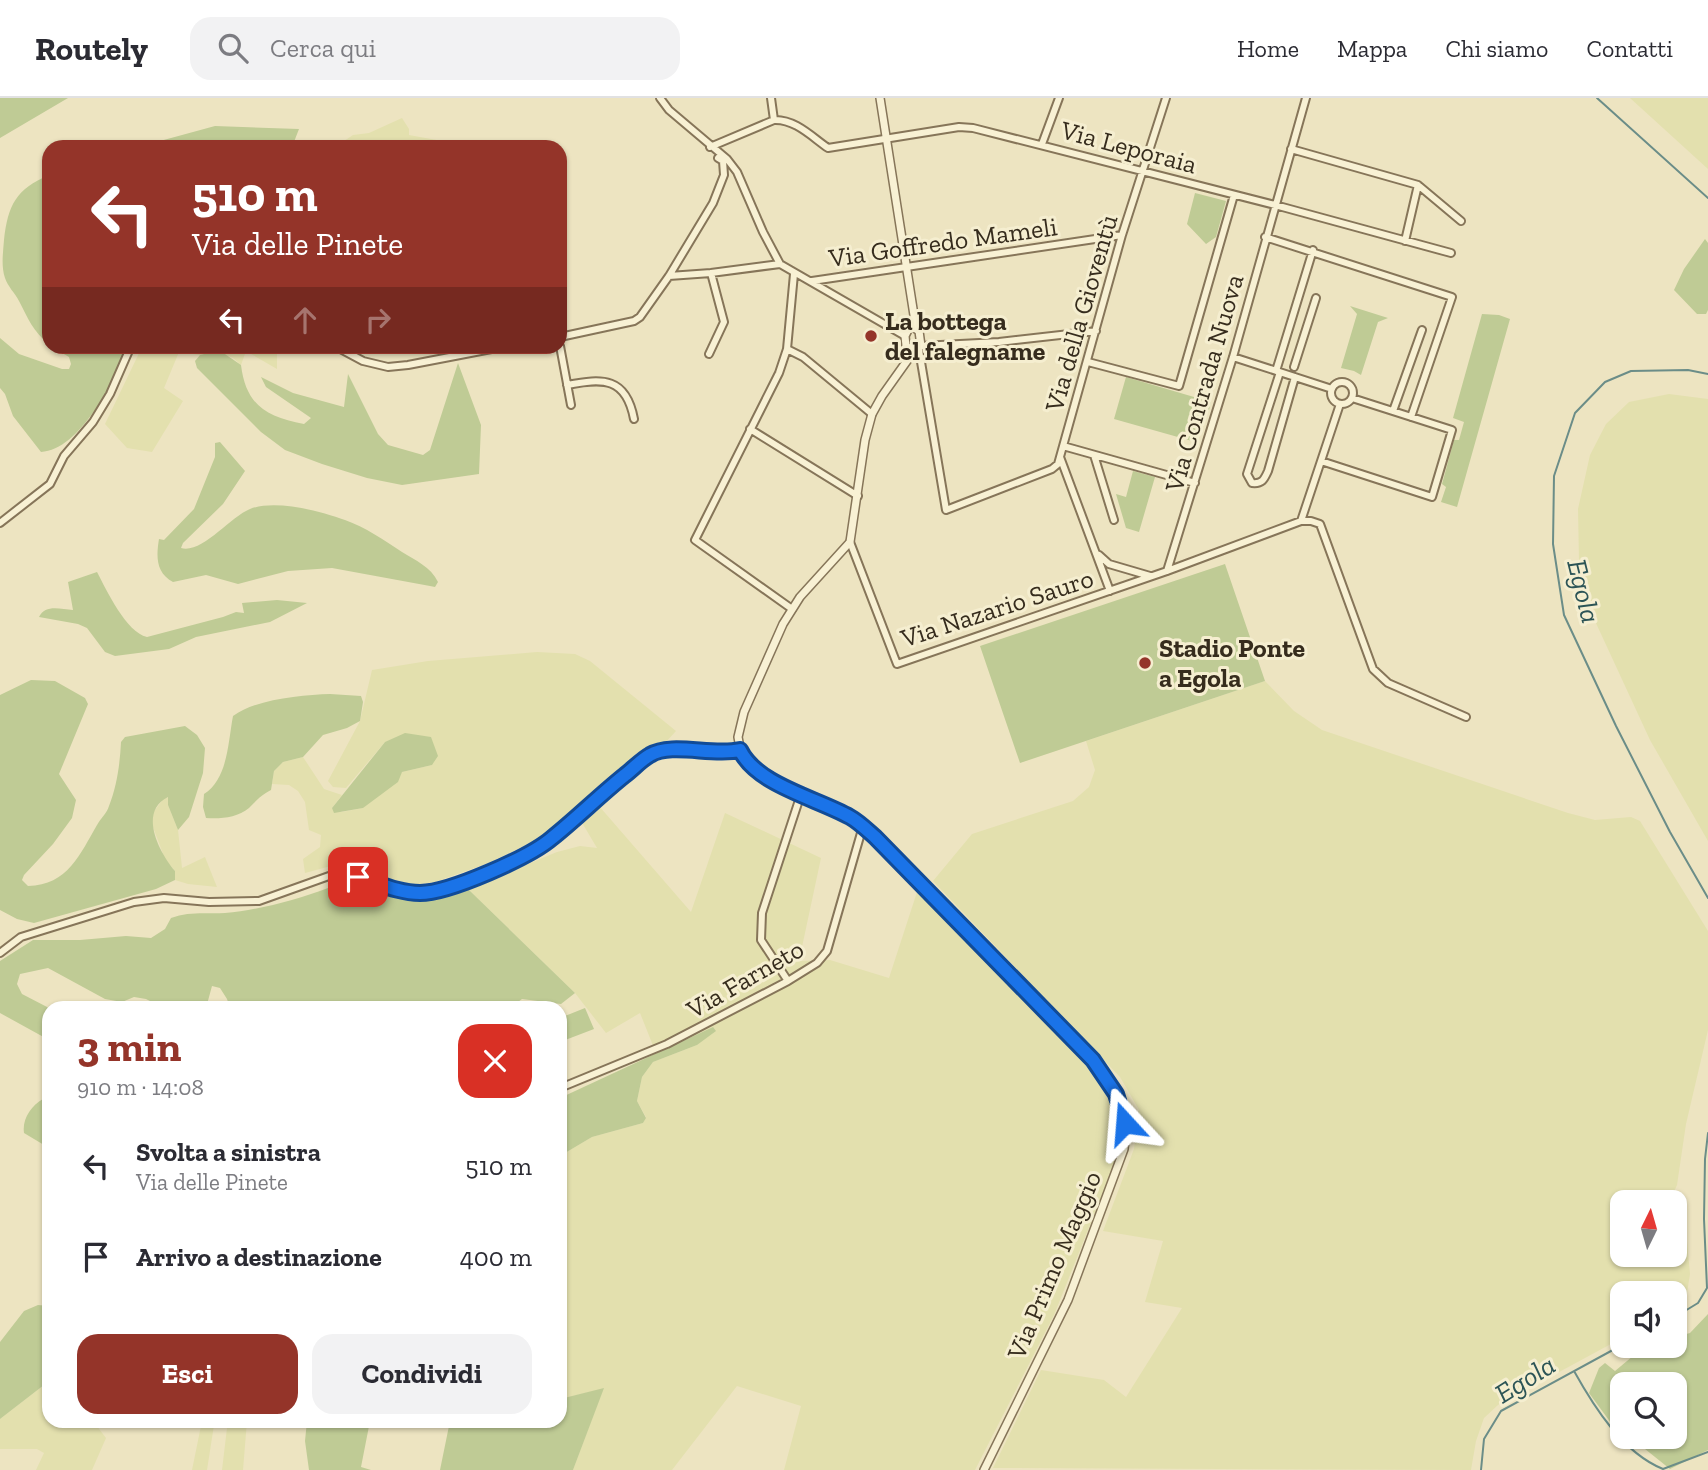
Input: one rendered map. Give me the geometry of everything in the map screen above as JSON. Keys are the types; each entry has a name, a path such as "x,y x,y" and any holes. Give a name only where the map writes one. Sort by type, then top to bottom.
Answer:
{"street":[{"path":"660,98 710,147 727,159 737,172 780,264 905,336"},
{"path":"710,147 774,120 771,98"},
{"path":"880,98 912,299 913,328 905,336"},
{"path":"1042,144 1059,98"},
{"name":"Via della Gioventù","path":"1060,457 1122,235 1166,98"},
{"path":"1275,205 1306,98"},
{"name":"Via Leporaia","path":"774,120 792,122 828,148 959,127 973,128 1451,253"},
{"path":"567,335 634,321 640,317 669,276 713,203 724,175 723,161 700,144 694,132"},
{"path":"1291,149 1419,185 1461,221"},
{"path":"1405,241 1419,185"},
{"path":"1088,362 1179,386 1234,195"},
{"name":"Via Contrada Nuova","path":"1167,571 1233,357 1275,205"},
{"name":"Via Goffredo Mameli","path":"812,281 1122,235"},
{"path":"1265,237 1452,296 1411,417"},
{"path":"1295,377 1268,471 1264,480 1252,483 1247,474 1313,250"},
{"path":"669,276 711,274 780,264"},
{"path":"709,354 724,322 711,274"},
{"path":"792,609 695,540 779,373 787,349 794,274"},
{"path":"1294,367 1316,298"},
{"path":"1291,322 1307,327"},
{"path":"913,328 919,331 916,349 946,510 1052,469 1058,464 1060,457"},
{"path":"1394,411 1422,330"},
{"path":"905,336 906,346 916,349 1096,331"},
{"path":"787,349 803,358 872,414"},
{"path":"0,953 22,937 134,902 164,898 209,902 259,901 329,876 343,875 410,893 440,889 514,861 550,840 649,755 667,749 727,753 740,750 738,737 744,712 775,640 792,609 815,579 850,542 859,496 865,440 872,414 916,349"},
{"path":"0,523 50,484 64,456 93,422 110,394 128,354"},
{"path":"350,354 363,361 388,367 465,354"},
{"path":"561,354 571,405"},
{"path":"1233,357 1332,389"},
{"path":"1411,361 1428,367"},
{"path":"567,386 595,380 608,381 618,387 629,400 634,419"},
{"path":"1338,383 1348,384 1353,391 1352,398 1347,403 1340,404 1333,400 1332,389 1338,383"},
{"path":"1321,461 1432,497 1452,430 1352,398"},
{"path":"1340,404 1301,521 1311,520 1320,524 1373,669 1388,683 1466,717"},
{"path":"750,429 859,496"},
{"path":"1063,446 1195,483"},
{"path":"1094,455 1114,520"},
{"path":"1060,457 1110,591"},
{"name":"Via Nazario Sauro","path":"850,542 897,664 1167,571 1301,521"},
{"name":"Via Nazario Sauro","path":"1096,552 1108,564 1152,576"},
{"name":"Via Primo Maggio","path":"740,750 755,770 853,818 863,826 1086,1052 1111,1085 1124,1113 1124,1149 1068,1300 984,1470"},
{"path":"788,981 761,940 762,913 801,794"},
{"name":"Via Farneto","path":"567,1085 667,1044 817,963 827,951 863,826"}],"shaded area":[{"path":"1630,98 1708,98 1708,169"},
{"path":"402,118 409,129 409,135 436,140 346,140 353,135 369,133"},
{"path":"139,354 178,354 164,388 183,401 152,452 127,448 105,424"},
{"path":"223,354 245,354 241,365"},
{"path":"251,354 277,354 277,369"},
{"path":"1669,394 1708,399 1708,841 1650,740 1589,608 1579,561 1578,509 1590,455 1606,424 1629,402"},
{"path":"537,652 575,654 590,661 676,731 665,743 650,746 637,753 543,837 486,864 435,882 414,885 349,867 331,866 305,873 303,859 320,847 321,835 309,830 305,802 298,791 289,785 272,784 274,771 283,762 303,757 324,789 342,795 332,808 342,812 363,808 402,772 432,765 385,742 346,788 333,787 328,781 360,721 372,670 428,661"},
{"path":"1265,681 1294,711 1322,730 1568,813 1595,820 1631,817 1640,821 1708,931 1708,1030 1686,1124 1677,1185 1675,1190 1610,1190 1610,1267 1687,1267 1687,1241 1690,1274 1687,1293 1687,1281 1610,1281 1610,1344 1498,1405 1484,1418 1476,1441 1471,1470 993,1468 1041,1370 1104,1380 1126,1397 1182,1308 1145,1302 1163,1241 1103,1231 1134,1149 1139,1110 1120,1077 933,881 972,834 1073,801 1089,787 1095,770 1086,741"},
{"path":"169,797 168,805 178,830 182,868 205,857 217,887 175,880 175,871 165,859 151,822 152,814 164,798"},
{"path":"599,806 691,912 725,813 821,858 799,961 830,960 889,978 918,889 1094,1069 1107,1089 1119,1115 1118,1155 1054,1315 975,1470 784,1470 801,1406 737,1386 672,1470 573,1470 603,1389 567,1397 567,1152 592,1137 643,1123 646,1117 637,1101 642,1077 653,1062 697,1045 713,1027 656,1053 640,1013 606,1033 575,993 468,889 557,852 580,846 597,848 581,821"},
{"path":"42,1387 42,1428 98,1428 106,1438 92,1470 36,1470 44,1453 37,1449 0,1449 0,1419"},
{"path":"201,1428 214,1428 207,1470 192,1470"},
{"path":"227,1428 246,1428 243,1470 222,1470"}],"green space":[{"path":"0,98 68,98 0,138"},
{"path":"215,126 299,129 295,140 164,140"},
{"path":"42,178 42,338 8,284 3,259 11,208 21,192"},
{"path":"1195,193 1226,201 1216,237 1206,244 1187,224"},
{"path":"1705,239 1708,243 1708,310 1706,314 1697,314 1674,290 1684,269"},
{"path":"1350,306 1388,318 1378,322 1361,375 1341,368 1357,314"},
{"path":"1482,314 1510,319 1457,507 1441,502 1446,487 1442,484 1454,440 1459,440 1464,422 1453,418"},
{"path":"0,338 19,354 62,369 69,369 71,364 69,357 64,354 124,354 105,394 82,427 55,448 41,452 13,416 0,388"},
{"path":"225,354 241,365 248,390 260,407 279,417 304,424 311,418 266,387 261,377 293,393 344,407 348,374 378,434 388,445 423,455 430,450 458,363 481,425 479,474 402,485 367,478 285,450 261,432 197,368 195,361 200,355"},
{"path":"1126,377 1211,402 1209,410 1201,411 1192,441 1114,419"},
{"path":"220,442 245,471 223,504 181,548 198,546 250,509 272,505 298,507 345,520 374,534 427,568 438,582 435,587 332,568 288,571 238,584 206,575 173,582 167,578 160,569 159,539 164,540 194,509 215,457 215,443"},
{"path":"1133,471 1155,477 1139,532 1126,528 1116,494 1126,497"},
{"path":"1225,564 1265,681 1020,763 980,646"},
{"path":"97,572 125,619 139,634 147,637 236,612 244,613 242,603 277,600 307,603 270,622 196,637 169,649 115,656 105,652 87,628 39,617 49,609 73,610 68,582"},
{"path":"31,680 55,681 85,698 88,704 59,774 76,800 72,818 22,880 28,886 53,880 63,874 78,857 108,809 116,782 121,742 125,737 185,726 197,735 205,748 203,773 189,817 178,830 168,805 168,797 154,812 153,822 158,843 175,871 175,880 156,889 34,923 17,919 0,910 0,695"},
{"path":"330,694 361,696 363,702 360,721 323,735 303,757 283,762 274,771 271,790 249,808 228,817 206,818 204,794 218,779 222,770 233,716 266,702"},
{"path":"405,733 431,737 438,756 432,765 402,772 398,782 363,808 334,813 332,808 385,742"},
{"path":"328,888 366,890 424,900 468,889 575,993 565,1001 228,1001 220,988 212,986 208,1001 150,1001 134,997 116,1001 105,999 48,968 20,974 17,984 22,994 42,1004 42,1036 0,1013 0,961 33,940 126,936 151,938 165,929 171,918 178,916 251,910"},
{"path":"585,1008 594,1029 567,1039 567,1015"},
{"path":"713,1027 716,1031 697,1045 653,1062 642,1077 637,1101 646,1118 643,1123 592,1137 567,1152 567,1095"},
{"path":"42,1100 42,1144 24,1133 24,1123 35,1105"},
{"path":"42,1305 42,1387 0,1419 0,1342 24,1311"},
{"path":"1708,1314 1708,1450 1670,1469 1645,1449 1687,1449 1687,1372 1610,1372 1610,1422 1589,1393 1599,1368 1605,1363 1615,1371 1631,1358 1687,1358 1687,1334"},
{"path":"604,1388 573,1470 440,1470 449,1428 567,1428 567,1397"},
{"path":"306,1428 369,1428 361,1467 371,1470 309,1470 305,1441"}],"waterway":[{"name":"Egola","path":"1597,98 1708,198"},
{"name":"Egola","path":"1708,374 1688,370 1631,371 1605,382 1575,413 1554,476 1553,544 1564,615 1616,726 1670,832 1708,898"},
{"name":"Egola","path":"1687,1310 1698,1303 1707,1288 1704,1219 1708,1133"},
{"name":"Egola","path":"1481,1470 1484,1439 1501,1411 1610,1352"},
{"path":"1574,1371 1611,1428 1649,1462 1663,1469 1708,1452"}],"place":[{"name":"La bottega del falegname","path":"871,336"},
{"name":"Stadio Ponte a Egola","path":"1145,663"}],"route":[{"path":"358,877 410,893 424,893 454,885 514,861 550,840 649,755 667,749 727,753 740,750 748,764 765,777 853,818 875,837 1093,1060 1116,1094 1125,1123"}]}
